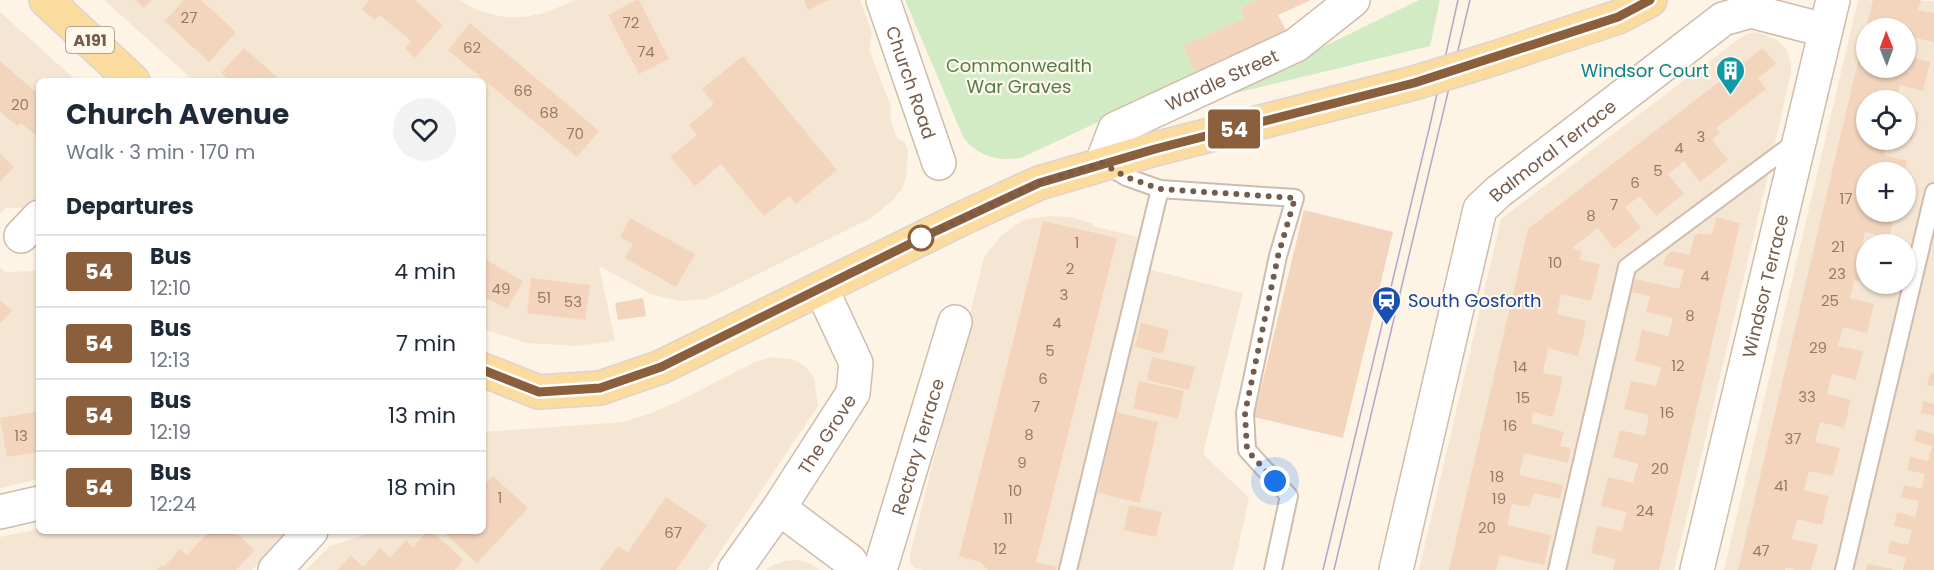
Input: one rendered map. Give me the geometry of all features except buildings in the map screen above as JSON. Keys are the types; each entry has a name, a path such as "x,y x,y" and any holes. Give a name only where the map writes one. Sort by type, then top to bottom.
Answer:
{"main road":[{"name":"A191","path":"46,0 130,78"},
{"path":"486,371 539,392 600,388 661,367 1039,183 1102,163 1414,83 1618,17 1650,0"}],"street":[{"name":"Church Road","path":"884,0 939,164"},
{"name":"Wardle Street","path":"1102,163 1115,129 1296,45 1353,0"},
{"name":"Balmoral Terrace","path":"1396,570 1480,209 1498,192 1723,19 1751,11 1829,15"},
{"name":"Windsor Terrace","path":"1697,570 1829,15"},
{"name":"The Grove","path":"735,570 779,508 853,393 856,363 820,288"},
{"name":"Rectory Terrace","path":"880,570 955,322"},
{"path":"0,512 36,504"},
{"path":"779,508 850,561 855,570"},
{"path":"275,570 308,534"}],"lane":[{"path":"1557,570 1627,267 1799,139"},
{"path":"1102,163 1126,177 1160,189 1295,198 1278,256 1245,413 1247,450 1288,496 1273,570"},
{"path":"1068,570 1160,189"},
{"path":"1844,570 1934,192"}],"shaded area":[{"path":"104,0 459,0 477,10 504,17 525,17 544,13 576,0 860,0 872,33 869,49 891,107 890,118 897,138 905,142 908,152 906,178 902,189 892,201 871,218 708,299 681,301 651,294 599,266 615,341 576,346 527,343 486,330 486,78 191,78"},
{"path":"1858,0 1934,1 1934,570 1724,570"},
{"path":"0,12 74,78 36,78 36,202 31,208 6,208 0,214"},
{"path":"1757,32 1777,40 1787,50 1791,72 1674,570 1419,570 1501,219 1740,38"},
{"path":"1049,216 1070,217 1092,223 1093,226 1142,238 1136,266 1243,293 1203,454 1249,498 1233,570 923,570 915,568 910,563 910,555 984,257 1000,237 1012,227 1026,219"},
{"path":"0,267 5,272 36,271 36,480 0,488"},
{"path":"772,357 792,359 805,366 814,378 818,406 708,570 306,570 330,546 367,534 486,534 486,432 623,422 675,403 755,362"},
{"path":"36,530 36,534 286,534 252,570 0,570 0,537"},
{"path":"798,560 812,564 819,570 766,570 773,565"}],"green space":[{"name":"Commonwealth War Graves","path":"905,0 1257,0 1240,8 1245,18 1183,46 1197,76 1021,158 1005,159 983,154 964,139"},
{"path":"1419,0 1440,0 1430,46 1220,97"}],"tram line":[{"path":"1323,570 1458,0"},
{"path":"1334,570 1470,0"}],"bus line":[{"name":"54","path":"486,371 539,392 600,388 661,367 934,232 1039,183 1102,163 1414,83 1618,17 1650,0"}],"place":[{"name":"Windsor Court","path":"1730,96"},
{"name":"South Gosforth","path":"1387,326"}],"route":[{"path":"921,238 917,240 1039,183 1102,163 1126,177 1160,189 1295,198 1278,256 1245,413 1247,450 1275,481"}]}
